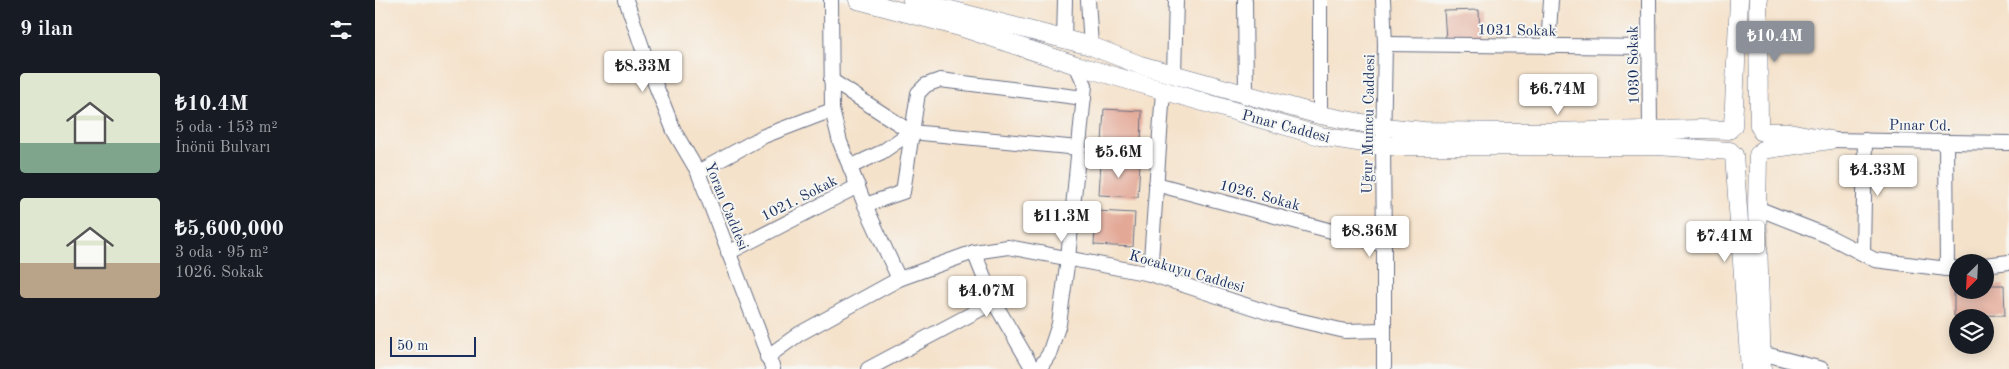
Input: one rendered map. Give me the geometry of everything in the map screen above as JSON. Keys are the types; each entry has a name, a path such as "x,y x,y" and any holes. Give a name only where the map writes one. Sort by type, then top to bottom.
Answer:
{"main road":[{"name":"Pınar Caddesi","path":"858,0 969,30 1076,65 1320,136 1383,146 1657,146 1732,153"},
{"name":"Pınar Caddesi","path":"912,0 1091,46 1140,65 1320,115 1384,126 1424,131 1731,128"},
{"path":"1739,0 1731,128 1726,141 1732,153 1750,369"},
{"path":"1758,0 1761,129 1764,138 1760,152 1757,208 1761,361"},
{"path":"1064,40 1076,65 1091,46"},
{"path":"1731,128 1743,121 1754,123 1761,129 1789,132 1829,140"},
{"path":"1732,153 1746,159 1760,152 1829,140"}],"street":[{"name":"Yoran Caddesi","path":"626,0 652,76 674,130 698,172 770,363"},
{"path":"831,0 832,110 840,142 865,205 899,279"},
{"path":"1064,40 1065,0"},
{"path":"1088,0 1091,46"},
{"path":"1174,74 1176,0"},
{"path":"1245,0 1246,94"},
{"path":"1320,0 1320,115"},
{"name":"Uğur Mumcu Caddesi","path":"1383,0 1385,44 1383,146 1385,245 1384,369"},
{"path":"1548,47 1551,0"},
{"name":"1030 Sokak","path":"1649,0 1650,130"},
{"name":"1031 Sokak","path":"1385,44 1649,47"},
{"path":"1039,369 1049,354 1059,324 1068,258 1085,85 1076,65"},
{"path":"831,80 911,132 1079,148"},
{"path":"865,205 903,192 918,93 926,85 940,80 1084,98"},
{"path":"1150,274 1163,90"},
{"path":"698,172 764,136 832,110"},
{"path":"850,167 882,152 911,132"},
{"name":"Pınar Cd.","path":"1829,140 2009,143"},
{"path":"1863,253 1865,140"},
{"path":"1947,142 1951,254"},
{"name":"1026. Sokak","path":"1156,184 1385,245"},
{"name":"1021. Sokak","path":"728,253 858,186"},
{"path":"1757,208 1863,253 1875,260 1949,268"},
{"name":"Kocakuyu Caddesi","path":"770,363 799,334 899,279 974,252 1008,247 1150,274 1276,315 1345,331 1383,330"},
{"path":"974,252 994,302 1033,369"},
{"path":"1994,264 2009,262"},
{"path":"868,369 994,302"},
{"path":"1761,361 1822,369"}],"building":[{"path":"1479,10 1480,39 1446,40 1444,11"},
{"path":"1104,109 1142,111 1141,145 1102,143"},
{"path":"1101,161 1140,163 1138,197 1099,195"},
{"path":"1096,211 1135,213 1133,247 1094,245"},
{"path":"1994,285 2004,285 2005,315 1994,315 1994,309 1954,309 1954,299 1994,299"}]}
